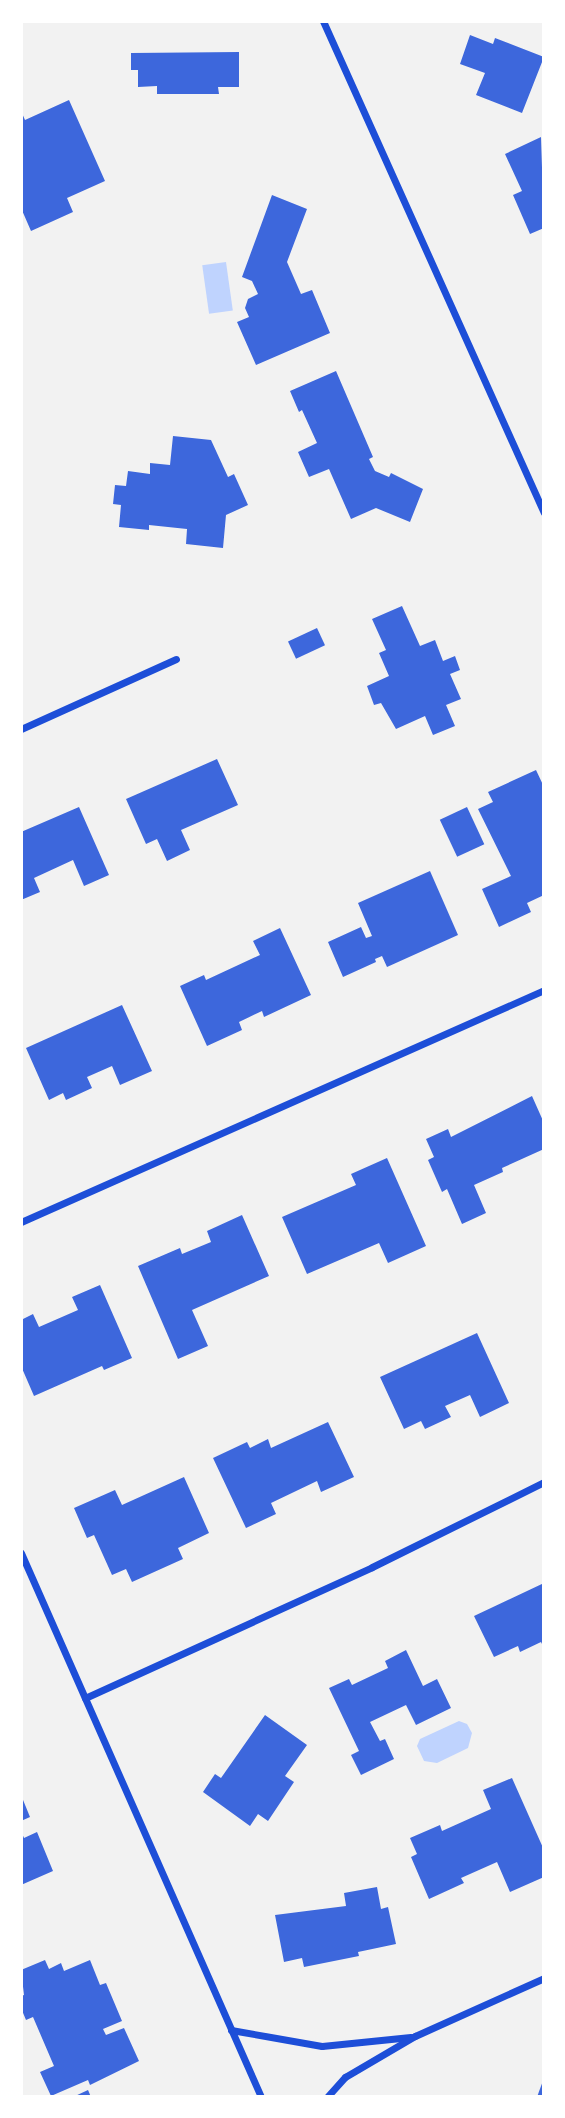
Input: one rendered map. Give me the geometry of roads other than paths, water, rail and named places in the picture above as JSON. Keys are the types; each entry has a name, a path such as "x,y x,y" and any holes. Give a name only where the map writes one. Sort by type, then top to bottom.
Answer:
{"street":[{"path":"323,21 541,498 544,513"},
{"path":"21,729 176,659"},
{"path":"21,1222 544,990"},
{"path":"85,1698 372,1567 544,1482"},
{"path":"21,1553 261,2097"},
{"path":"327,2097 345,2077 415,2036 544,1978"},
{"path":"231,2030 322,2046 415,2036"}],"water":[{"path":"226,262 233,311 209,314 202,265"},
{"path":"459,1721 467,1724 472,1733 468,1748 437,1763 424,1761 417,1746 420,1739"}]}
